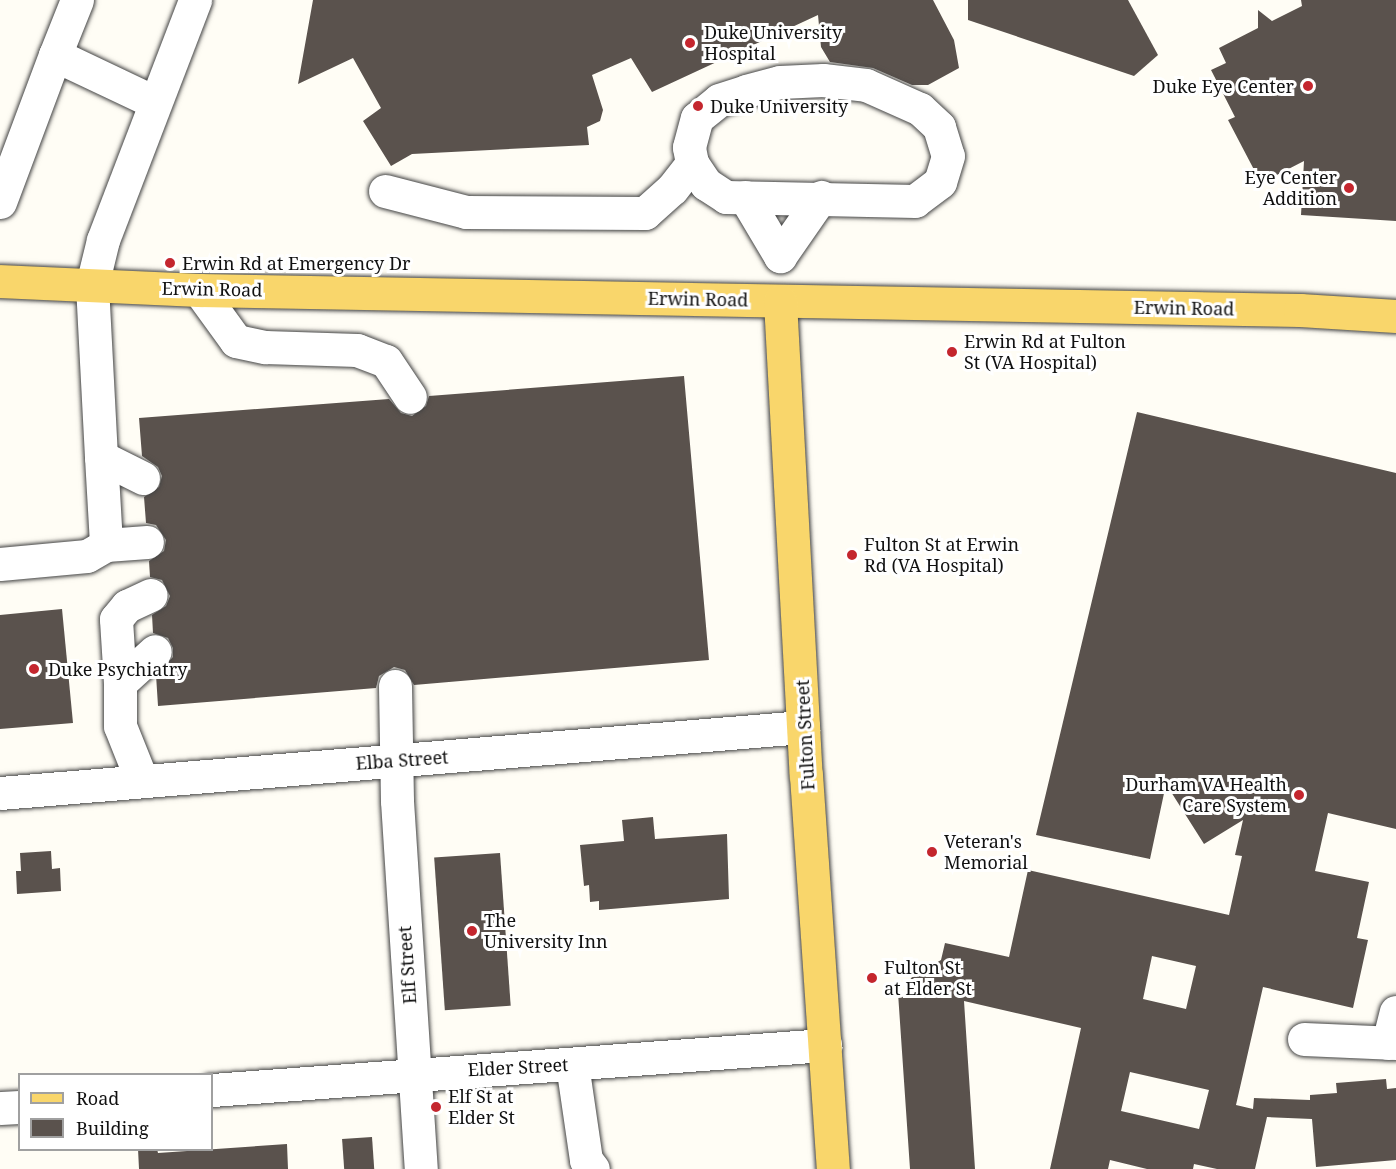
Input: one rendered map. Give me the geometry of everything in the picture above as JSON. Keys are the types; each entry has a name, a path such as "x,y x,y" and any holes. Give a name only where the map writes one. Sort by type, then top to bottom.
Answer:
{"main road":[{"name":"Erwin Road","path":"0,281 200,290 1396,316"},
{"name":"Fulton Street","path":"780,301 804,727 833,1169"}],"street":[{"path":"0,202 77,0"},
{"path":"106,545 92,285 103,240 195,0"},
{"path":"55,54 154,102"},
{"path":"823,80 866,85 898,97 939,127 948,156 940,182 915,201 821,197 726,197 706,184 692,163 689,147 697,118 718,100 780,82 823,80"},
{"path":"385,191 466,212 645,213 672,189 692,163"},
{"path":"745,196 780,256 780,301"},
{"path":"780,256 821,197"},
{"path":"200,290 236,341 265,347 357,350 386,361 410,397"},
{"path":"100,457 143,478"},
{"path":"0,564 87,556 106,545 147,542"},
{"path":"142,781 120,726 116,619 127,606 151,595"},
{"path":"120,682 155,651"},
{"name":"Elf Street","path":"395,686 395,761 413,1073 421,1169"},
{"name":"Elba Street","path":"0,793 804,727"},
{"path":"1304,1039 1392,1043 1396,1012"},
{"name":"Elder Street","path":"213,1090 413,1073 572,1064 825,1045"},
{"path":"572,1064 586,1160 593,1169"},
{"path":"0,1108 18,1107"}],"building":[{"path":"313,0 933,0 954,40 959,68 928,85 912,85 873,68 830,62 821,47 818,15 652,92 631,58 592,75 603,110 600,121 587,127 589,145 412,154 391,166 363,121 381,108 353,58 298,84"},
{"path":"968,0 1128,0 1158,55 1134,76 968,20"},
{"name":"Duke Eye Center","path":"1301,0 1396,0 1396,221 1301,215 1304,161 1261,183 1228,120 1235,117 1211,70 1226,63 1219,48 1258,28 1258,10 1272,21 1302,6"},
{"path":"684,376 709,660 414,685 405,670 394,667 379,676 376,688 158,706 156,675 173,657 173,648 168,638 153,633 152,615 166,606 170,596 162,580 150,577 149,561 164,551 166,540 156,525 146,523 144,497 159,487 162,476 158,467 142,456 139,418 389,399 401,413 412,416 426,406 429,396"},
{"name":"Durham VA Health Care System","path":"1137,412 1396,473 1396,829 1328,813 1315,871 1369,882 1357,938 1368,940 1353,1008 1263,987 1236,1105 1253,1109 1254,1098 1310,1100 1310,1095 1337,1093 1336,1083 1386,1079 1387,1089 1396,1088 1396,1160 1316,1167 1312,1119 1267,1117 1255,1169 1217,1169 1194,1164 1193,1169 1147,1169 1110,1160 1108,1169 1050,1169 1081,1028 964,1001 975,1169 910,1169 898,993 907,992 911,978 941,960 945,943 1009,957 1028,870 1229,915 1242,856 1235,855 1243,820 1204,844 1166,784 1150,859 1036,835","holes":["1152,956 1196,966 1186,1009 1143,999","1130,1072 1209,1090 1199,1129 1121,1111"]},
{"name":"Duke Psychiatry","path":"62,609 73,723 0,729 0,615"},
{"path":"653,817 655,839 727,834 729,899 599,910 599,901 590,902 589,885 584,886 580,845 624,841 622,820"},
{"path":"51,851 52,869 60,868 61,891 17,894 16,871 21,871 20,853"},
{"name":"The University Inn","path":"500,853 511,1006 445,1010 434,858"},
{"path":"372,1137 374,1169 344,1169 342,1139"},
{"path":"287,1144 288,1169 139,1169 138,1151 158,1151 158,1153 213,1151 213,1149"}],"place":[{"name":"Duke University Hospital","path":"690,43"},
{"name":"Duke Eye Center","path":"1308,86"},
{"name":"Duke University","path":"698,106"},
{"name":"Eye Center Addition","path":"1349,188"},
{"name":"Erwin Rd at Emergency Dr","path":"170,263"},
{"name":"Erwin Rd at Fulton St (VA Hospital)","path":"952,352"},
{"name":"Fulton St at Erwin Rd (VA Hospital)","path":"852,555"},
{"name":"Duke Psychiatry","path":"34,669"},
{"name":"Durham VA Health Care System","path":"1299,795"},
{"name":"Veteran's Memorial","path":"932,852"},
{"name":"The University Inn","path":"472,931"},
{"name":"Fulton St at Elder St","path":"872,978"},
{"name":"Elf St at Elder St","path":"436,1107"}]}
